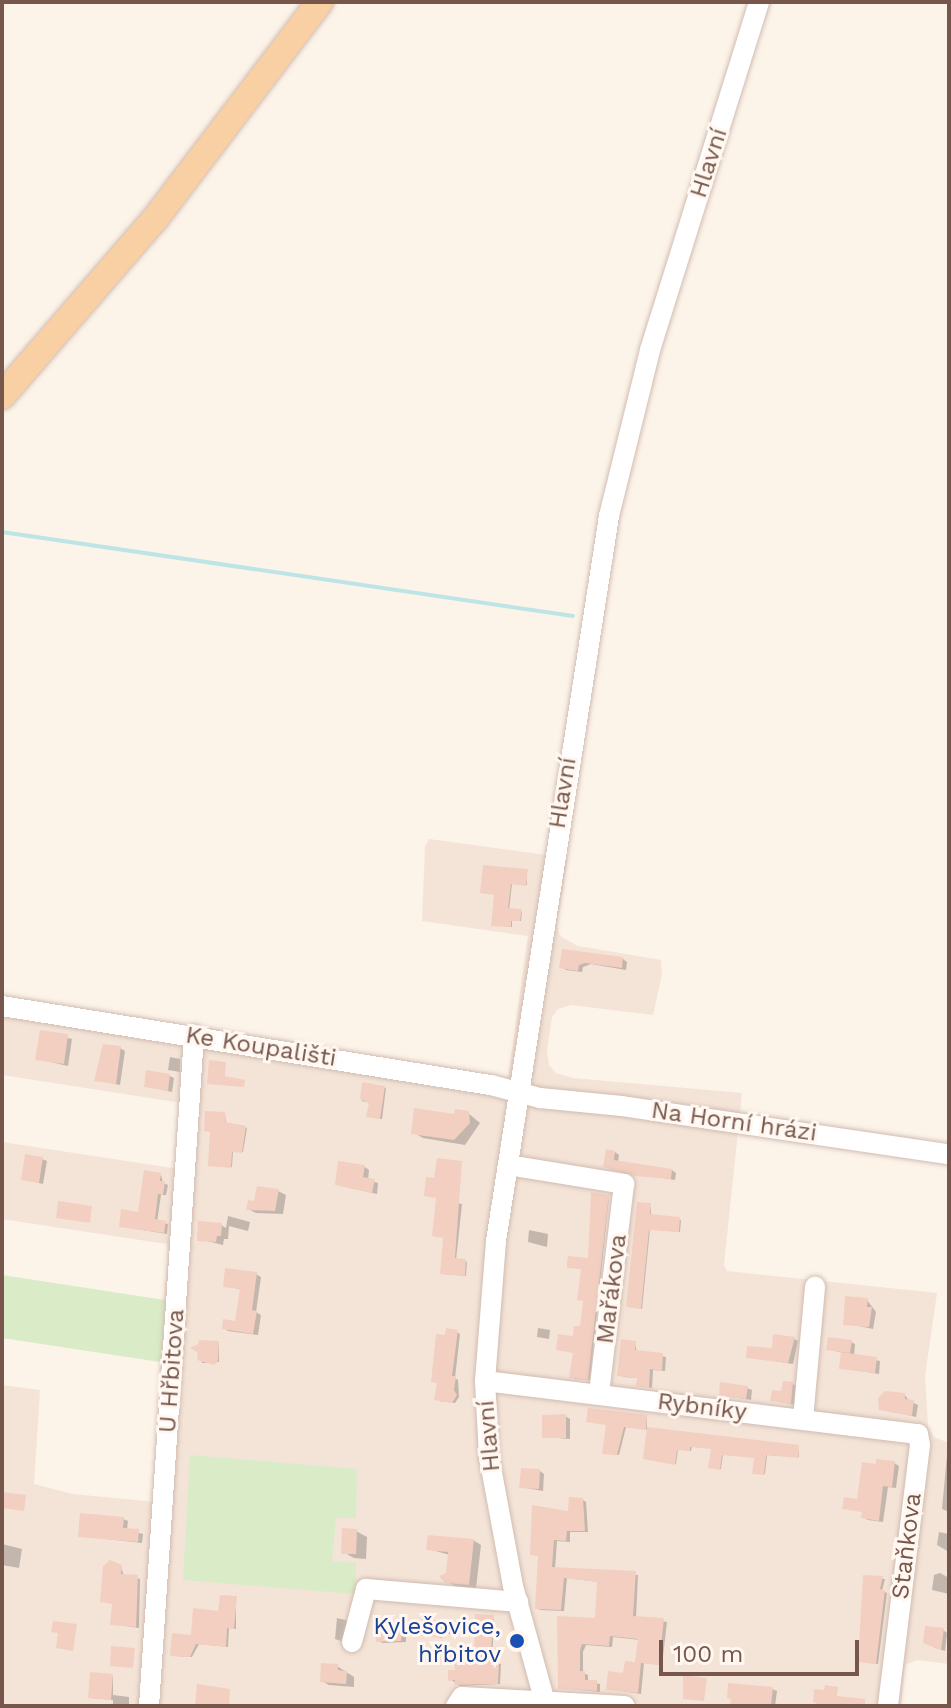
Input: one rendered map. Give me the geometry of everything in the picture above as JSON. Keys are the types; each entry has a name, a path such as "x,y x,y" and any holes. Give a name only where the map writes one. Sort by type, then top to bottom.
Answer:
{"main road":[{"path":"2,396 164,208 320,2"}],"street":[{"name":"Hlavní","path":"545,1704 518,1602 489,1457 485,1381 494,1253 609,516 650,350 759,2"},
{"name":"Ke Koupališti","path":"2,1006 194,1035 519,1093"},
{"name":"U Hřbitova","path":"149,1706 194,1035"},
{"name":"Na Horní hrázi","path":"519,1093 949,1154"},
{"name":"Mařákova","path":"508,1165 624,1184 599,1395"},
{"path":"803,1419 815,1287"},
{"name":"Rybníky","path":"485,1381 918,1434"},
{"name":"Staňkova","path":"888,1706 920,1445 918,1434"},
{"path":"352,1642 366,1589 518,1602"},
{"path":"456,1706 462,1697 545,1704 625,1706"}],"shaded area":[{"path":"429,839 568,858 557,925 560,936 578,946 661,960 662,974 653,1015 571,1005 558,1009 552,1017 547,1050 549,1065 556,1073 573,1078 742,1093 724,1265 727,1271 937,1293 925,1376 928,1426 934,1437 949,1443 949,1664 917,1660 905,1665 901,1706 2,1706 2,1385 40,1390 34,1484 73,1494 156,1502 171,1301 164,1297 169,1251 166,1244 2,1219 2,1142 179,1169 182,1103 2,1075 2,1000 508,1078 528,936 422,921 425,846"}],"green space":[{"path":"2,1275 171,1301 167,1363 2,1338"},
{"path":"190,1455 357,1469 356,1518 336,1518 332,1561 356,1563 355,1594 183,1580"}],"building":[{"path":"483,865 528,869 526,886 511,884 508,908 522,909 520,921 511,921 511,927 491,926 494,895 480,893"},
{"path":"562,949 623,957 622,968 585,963 579,965 578,971 559,968"},
{"path":"40,1030 68,1034 64,1064 35,1060"},
{"path":"103,1044 121,1046 116,1084 94,1081"},
{"path":"209,1060 226,1062 225,1076 245,1080 244,1087 207,1084"},
{"path":"146,1070 170,1074 168,1091 144,1087"},
{"path":"362,1082 385,1086 380,1119 366,1117 369,1103 360,1099"},
{"path":"414,1108 454,1114 455,1109 469,1111 470,1123 454,1140 411,1134"},
{"path":"205,1111 225,1112 225,1122 246,1126 242,1153 232,1152 231,1168 208,1166 210,1132 204,1131"},
{"path":"606,1149 615,1151 614,1160 672,1169 671,1179 634,1176 603,1167"},
{"path":"25,1154 43,1157 39,1183 21,1180"},
{"path":"437,1158 462,1161 455,1258 466,1259 465,1276 440,1274 443,1238 432,1236 436,1198 424,1196 426,1177 434,1178"},
{"path":"338,1161 365,1165 363,1177 375,1179 372,1193 335,1185"},
{"path":"144,1170 161,1173 160,1181 165,1181 163,1195 158,1194 155,1219 166,1221 164,1233 119,1227 121,1209 138,1212"},
{"path":"257,1186 279,1189 275,1211 246,1210 248,1200 254,1201"},
{"path":"591,1192 609,1195 588,1380 569,1378 573,1353 556,1350 558,1334 573,1336 574,1326 580,1326 583,1301 577,1300 581,1269 567,1268 567,1262 568,1256 588,1258"},
{"path":"58,1201 92,1206 90,1223 56,1218"},
{"path":"637,1202 651,1203 650,1214 680,1217 679,1232 649,1230 641,1309 626,1307"},
{"path":"198,1221 222,1223 221,1236 217,1236 216,1242 197,1241"},
{"path":"225,1268 257,1272 252,1310 257,1311 253,1334 222,1329 223,1319 235,1321 240,1289 223,1287"},
{"path":"845,1296 868,1298 867,1307 872,1307 869,1327 843,1325"},
{"path":"446,1328 458,1330 452,1376 456,1376 454,1390 457,1395 452,1403 434,1400 437,1383 431,1382 436,1334 445,1335"},
{"path":"773,1334 795,1337 788,1363 746,1358 747,1346 772,1348"},
{"path":"828,1337 852,1340 850,1353 826,1350"},
{"path":"621,1339 636,1341 635,1350 663,1353 662,1371 650,1369 649,1388 636,1386 637,1378 617,1376"},
{"path":"199,1340 219,1341 218,1361 214,1365 197,1360 198,1353 190,1348"},
{"path":"841,1352 877,1357 875,1373 839,1369"},
{"path":"783,1381 793,1382 791,1404 770,1401 772,1390 781,1391"},
{"path":"720,1382 748,1386 746,1399 719,1396"},
{"path":"885,1391 905,1393 905,1399 914,1400 912,1416 879,1410 878,1398"},
{"path":"588,1408 647,1415 646,1430 624,1427 617,1455 602,1454 606,1425 586,1422"},
{"path":"566,1414 566,1438 542,1438 542,1415"},
{"path":"647,1427 799,1445 798,1458 766,1455 764,1475 752,1474 754,1458 722,1455 720,1470 708,1468 711,1449 690,1447 690,1451 677,1450 675,1465 643,1459"},
{"path":"876,1459 895,1461 892,1487 883,1486 879,1521 861,1518 862,1512 842,1509 844,1497 857,1499 862,1462 876,1464"},
{"path":"521,1468 540,1469 539,1489 519,1488"},
{"path":"2,1492 26,1495 24,1511 2,1508"},
{"path":"569,1497 583,1498 585,1531 567,1531 566,1541 554,1540 552,1567 636,1571 633,1616 664,1618 659,1665 641,1663 638,1693 606,1690 608,1671 623,1673 625,1661 635,1662 638,1639 610,1636 609,1646 582,1644 580,1650 580,1671 585,1671 585,1680 597,1680 597,1691 558,1689 557,1616 595,1618 597,1582 564,1578 561,1610 535,1609 538,1556 530,1555 532,1505 568,1511"},
{"path":"80,1513 124,1517 123,1528 139,1529 138,1542 78,1537"},
{"path":"342,1528 357,1529 356,1554 341,1554"},
{"path":"428,1535 474,1539 469,1585 445,1583 439,1576 446,1573 448,1552 426,1550"},
{"path":"110,1560 122,1565 121,1574 138,1575 136,1627 110,1625 112,1604 100,1602 103,1566"},
{"path":"863,1575 883,1576 880,1589 885,1590 876,1664 858,1662"},
{"path":"220,1595 237,1596 234,1629 227,1628 226,1647 196,1644 190,1657 170,1656 172,1633 191,1635 193,1608 218,1611"},
{"path":"475,1614 494,1615 490,1661 499,1660 498,1684 455,1685 455,1680 448,1681 448,1670 455,1670 454,1660 474,1659"},
{"path":"422,1619 447,1621 446,1632 438,1632 438,1637 421,1636"},
{"path":"53,1621 77,1624 73,1651 56,1648 58,1633 51,1632"},
{"path":"377,1625 402,1627 401,1641 376,1642"},
{"path":"925,1626 944,1628 941,1650 923,1643"},
{"path":"111,1646 135,1648 133,1668 110,1666"},
{"path":"321,1663 338,1664 338,1670 347,1671 346,1684 320,1682"},
{"path":"90,1672 113,1674 111,1700 88,1698"},
{"path":"683,1675 707,1678 704,1701 683,1699"},
{"path":"728,1683 773,1687 771,1706 730,1706"},
{"path":"197,1684 230,1689 229,1706 195,1706"},
{"path":"825,1685 838,1687 837,1696 865,1699 865,1706 822,1706 813,1702 814,1689 824,1690"}],"waterway":[{"path":"2,532 573,616"}],"place":[{"name":"Kylešovice, hřbitov","path":"517,1641"}]}
